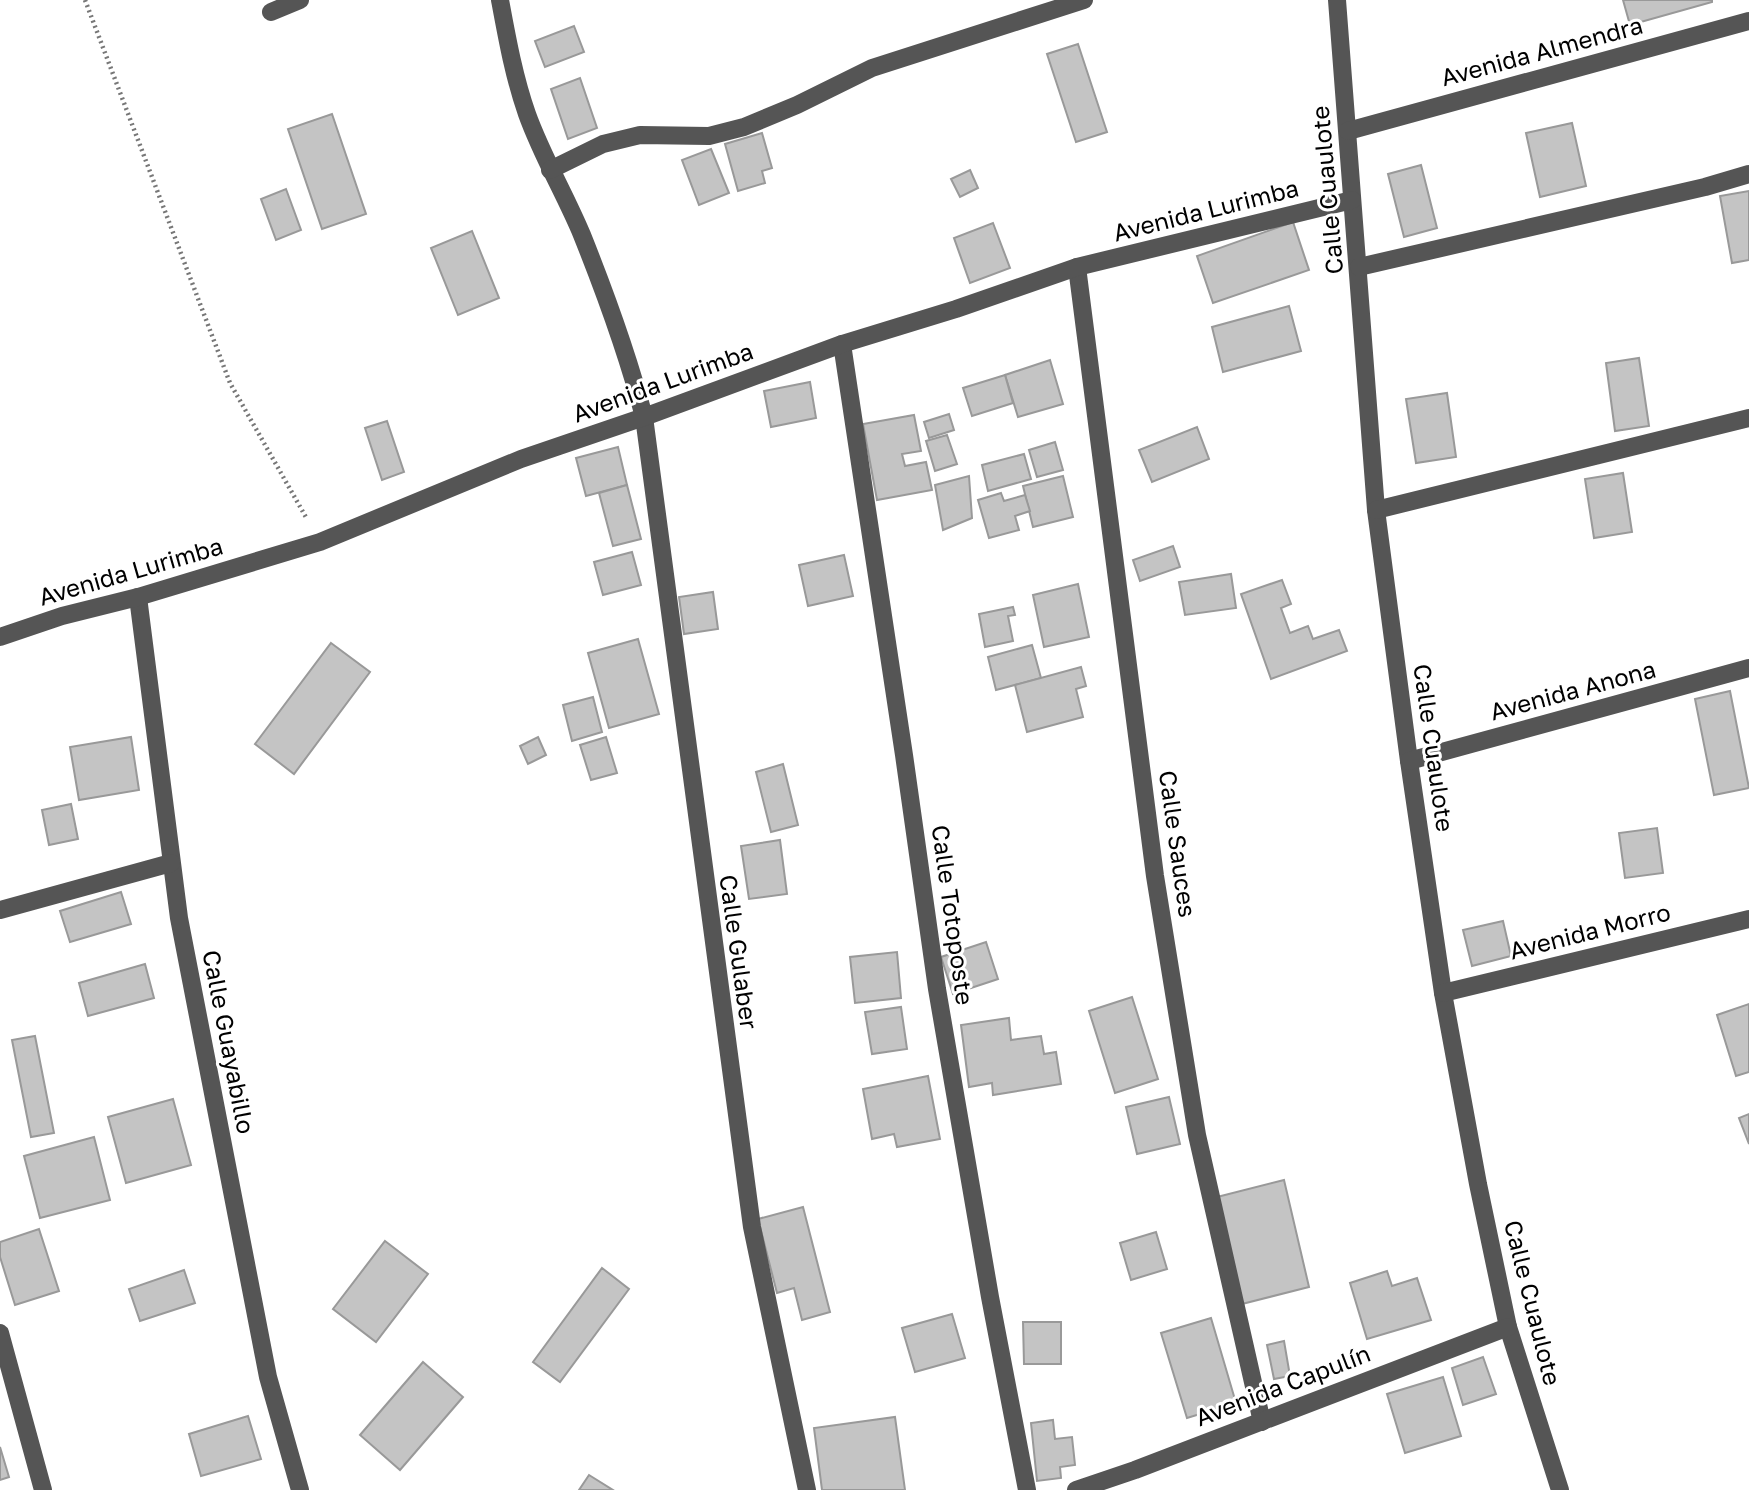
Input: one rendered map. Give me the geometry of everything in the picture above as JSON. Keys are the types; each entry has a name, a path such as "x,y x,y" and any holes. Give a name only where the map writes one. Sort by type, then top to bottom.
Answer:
{"street":[{"path":"271,12 300,0"},
{"name":"Calle Gulaber","path":"500,0 509,48 527,112 550,170 581,233 630,363 644,417 752,1227 807,1490"},
{"path":"550,170 603,145 640,135 709,136 744,127 797,105 872,68 1084,0"},
{"name":"Calle Cuaulote","path":"1337,0 1376,510 1443,993 1478,1184 1508,1327 1560,1490"},
{"name":"Avenida Almendra","path":"1348,131 1749,21"},
{"path":"1359,267 1705,187 1749,174"},
{"name":"Avenida Lurimba","path":"0,637 62,616 138,597 320,542 521,459 842,344 956,309 1077,267 1352,201"},
{"name":"Calle Sauces","path":"1077,267 1155,876 1197,1135 1262,1422"},
{"name":"Calle Totoposte","path":"842,344 937,989 990,1297 1027,1490"},
{"path":"1376,510 1749,418"},
{"name":"Calle Guayabillo","path":"138,597 171,863 207,1066 265,1363 300,1490"},
{"name":"Avenida Anona","path":"1409,761 1749,668"},
{"path":"0,910 171,863"},
{"name":"Avenida Morro","path":"1443,993 1749,919"},
{"name":"Avenida Capulín","path":"1076,1490 1508,1327"},
{"path":"0,1333 43,1490"}],"path":[{"path":"85,0 230,383 320,542"}],"building":[{"path":"1623,0 1712,0 1712,2 1630,25"},
{"path":"574,26 584,52 545,67 535,41"},
{"path":"1078,44 1107,132 1076,142 1047,54"},
{"path":"580,78 597,128 568,139 551,89"},
{"path":"332,114 366,214 322,229 288,129"},
{"path":"1572,123 1586,186 1540,197 1526,133"},
{"path":"762,133 772,168 762,171 765,183 738,191 725,144"},
{"path":"711,149 729,193 699,205 682,160"},
{"path":"1421,165 1437,228 1404,237 1388,174"},
{"path":"970,170 978,188 960,197 951,179"},
{"path":"286,189 301,230 276,240 261,199"},
{"path":"1749,191 1749,260 1732,263 1720,196"},
{"path":"1293,222 1309,270 1213,303 1197,256"},
{"path":"993,223 1010,268 970,283 954,238"},
{"path":"472,231 499,298 458,315 431,248"},
{"path":"1289,306 1301,351 1223,372 1212,327"},
{"path":"1639,358 1649,426 1615,431 1606,363"},
{"path":"1050,360 1063,404 1018,417 1005,375"},
{"path":"1005,375 1013,403 972,416 963,388"},
{"path":"810,382 816,418 771,427 764,391"},
{"path":"1447,393 1456,457 1416,463 1406,399"},
{"path":"949,414 954,430 929,438 924,422"},
{"path":"914,415 921,451 902,454 905,466 926,462 932,490 877,500 863,424"},
{"path":"387,421 404,472 382,480 365,428"},
{"path":"1197,427 1209,459 1152,482 1139,450"},
{"path":"947,435 957,464 935,471 926,441"},
{"path":"1055,442 1063,470 1037,477 1029,450"},
{"path":"618,447 627,485 586,496 576,458"},
{"path":"1024,454 1031,479 988,491 982,465"},
{"path":"1623,473 1632,532 1594,538 1585,479"},
{"path":"969,476 972,518 943,530 935,485"},
{"path":"1063,476 1073,517 1033,527 1023,486"},
{"path":"627,485 641,539 613,546 599,493"},
{"path":"1001,493 1004,501 1025,495 1030,511 1015,516 1019,530 989,538 978,500"},
{"path":"1173,546 1180,567 1140,581 1133,560"},
{"path":"632,552 641,585 603,595 594,562"},
{"path":"844,555 853,596 808,606 799,565"},
{"path":"1231,574 1236,608 1185,615 1179,582"},
{"path":"1282,580 1291,604 1281,608 1290,633 1308,626 1313,639 1339,630 1347,651 1271,679 1241,594"},
{"path":"1078,584 1089,637 1044,647 1033,595"},
{"path":"713,592 718,629 684,634 679,597"},
{"path":"1013,607 1015,615 1008,616 1013,641 985,647 979,614"},
{"path":"638,639 659,714 609,728 588,653"},
{"path":"331,643 370,672 294,774 255,744"},
{"path":"1032,645 1041,678 996,690 988,657"},
{"path":"1081,667 1086,686 1076,689 1083,717 1027,732 1015,685"},
{"path":"1730,691 1749,788 1714,795 1695,699"},
{"path":"593,697 602,732 572,741 563,705"},
{"path":"131,737 139,790 79,800 70,747"},
{"path":"538,737 546,755 528,764 520,746"},
{"path":"606,737 617,773 591,780 580,745"},
{"path":"783,764 798,825 771,832 756,772"},
{"path":"71,804 78,839 49,845 42,810"},
{"path":"1657,828 1663,873 1625,878 1619,833"},
{"path":"780,840 787,894 749,899 741,846"},
{"path":"121,892 131,924 70,942 60,911"},
{"path":"1503,921 1511,956 1472,966 1463,930"},
{"path":"986,942 998,979 953,994 941,957"},
{"path":"897,952 901,998 855,1003 850,957"},
{"path":"145,964 154,998 88,1016 79,983"},
{"path":"1132,997 1158,1079 1115,1093 1089,1011"},
{"path":"1749,1004 1749,1072 1736,1076 1717,1015"},
{"path":"901,1007 907,1049 872,1054 865,1012"},
{"path":"1009,1018 1011,1040 1041,1036 1044,1054 1056,1052 1061,1084 993,1095 992,1083 969,1087 961,1025"},
{"path":"35,1036 54,1133 31,1137 12,1040"},
{"path":"928,1076 940,1139 897,1147 894,1134 872,1139 863,1089"},
{"path":"1169,1097 1180,1144 1137,1154 1126,1107"},
{"path":"173,1099 191,1165 126,1183 108,1117"},
{"path":"1749,1114 1749,1144 1739,1118"},
{"path":"94,1137 110,1200 40,1218 24,1156"},
{"path":"1284,1180 1309,1287 1242,1304 1217,1197"},
{"path":"803,1207 830,1312 802,1320 794,1288 777,1293 758,1219"},
{"path":"39,1229 59,1291 15,1305 0,1257 0,1242"},
{"path":"1156,1232 1167,1269 1131,1280 1120,1243"},
{"path":"385,1241 428,1274 376,1342 333,1309"},
{"path":"602,1268 629,1289 560,1382 533,1362"},
{"path":"184,1270 195,1303 140,1321 129,1289"},
{"path":"1387,1271 1392,1286 1417,1278 1431,1320 1367,1339 1350,1283"},
{"path":"952,1314 965,1358 915,1372 902,1328"},
{"path":"1211,1318 1236,1403 1187,1418 1161,1333"},
{"path":"1023,1322 1061,1322 1061,1364 1024,1364"},
{"path":"1284,1341 1290,1376 1274,1379 1267,1345"},
{"path":"1483,1357 1496,1394 1463,1405 1452,1368"},
{"path":"423,1362 463,1397 400,1470 360,1435"},
{"path":"1443,1377 1461,1436 1405,1453 1387,1394"},
{"path":"248,1416 261,1459 201,1476 189,1434"},
{"path":"895,1417 905,1490 822,1490 814,1428"},
{"path":"1053,1420 1055,1439 1072,1437 1075,1465 1060,1467 1061,1478 1037,1481 1031,1423"},
{"path":"0,1447 9,1477 0,1480"},
{"path":"589,1475 613,1490 579,1490"}]}
